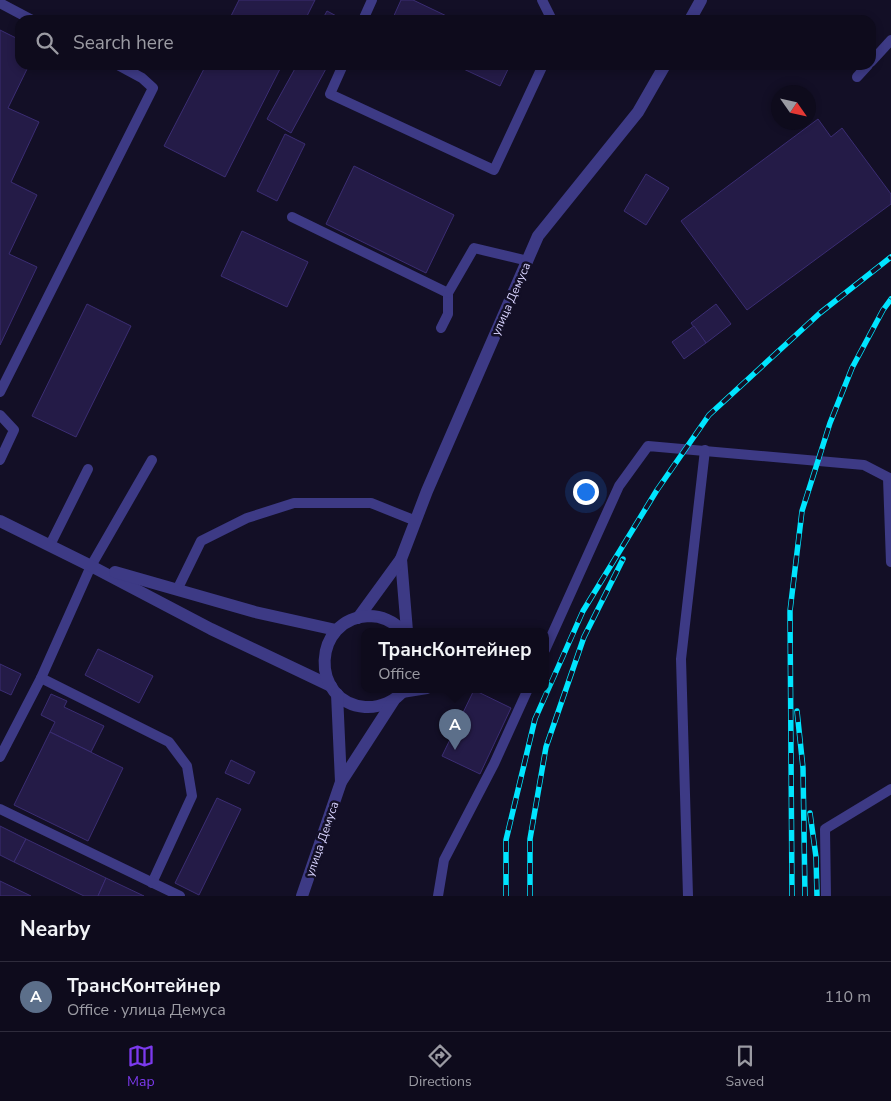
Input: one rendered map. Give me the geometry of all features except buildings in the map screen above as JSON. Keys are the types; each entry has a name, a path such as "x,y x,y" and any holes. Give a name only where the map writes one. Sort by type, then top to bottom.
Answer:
{"street":[{"path":"693,15 701,0"},
{"name":"улица Демуса","path":"401,559 538,236 638,112 662,70"},
{"path":"0,521 334,690 350,703 365,707 380,705 400,694"},
{"path":"341,782 334,690 326,677 324,657 328,642 336,630 358,618 401,559"},
{"path":"401,559 407,628"},
{"path":"91,566 255,612 336,630"},
{"path":"358,618 383,618 398,628"},
{"path":"341,782 400,694"},
{"name":"улица Демуса","path":"302,896 341,782"}],"lane":[{"path":"365,15 372,0"},
{"path":"542,0 550,15"},
{"path":"0,3 23,15"},
{"path":"876,56 891,40"},
{"path":"0,392 152,88 142,78 127,70"},
{"path":"341,70 330,94 494,170 541,70"},
{"path":"857,77 863,70"},
{"path":"292,217 448,293"},
{"path":"441,328 448,314 448,293 474,248 528,261"},
{"path":"0,416 14,430 0,460"},
{"path":"549,641 619,486 638,457 648,446 864,465 890,479 891,562"},
{"path":"688,896 681,659 705,450"},
{"path":"0,757 41,678 91,566 152,460"},
{"path":"50,546 88,469"},
{"path":"177,590 201,541 247,518 294,503 371,503 416,521"},
{"path":"41,678 169,742 187,766 192,796 152,883"},
{"path":"438,896 444,860 494,764 526,693"},
{"path":"826,896 825,829 891,789"},
{"path":"0,809 180,896"}],"railway":[{"path":"549,688 583,611 657,490 709,415 820,313 891,257"},
{"path":"792,896 790,611 802,511 830,423 852,368 883,310 891,299"},
{"path":"530,896 530,839 546,747 584,637 623,559"},
{"path":"506,896 506,840 535,719 547,693"},
{"path":"797,711 803,768 805,896"},
{"path":"810,813 816,857 817,896"}],"place":[{"name":"ТрансКонтейнер","path":"455,750"}]}
